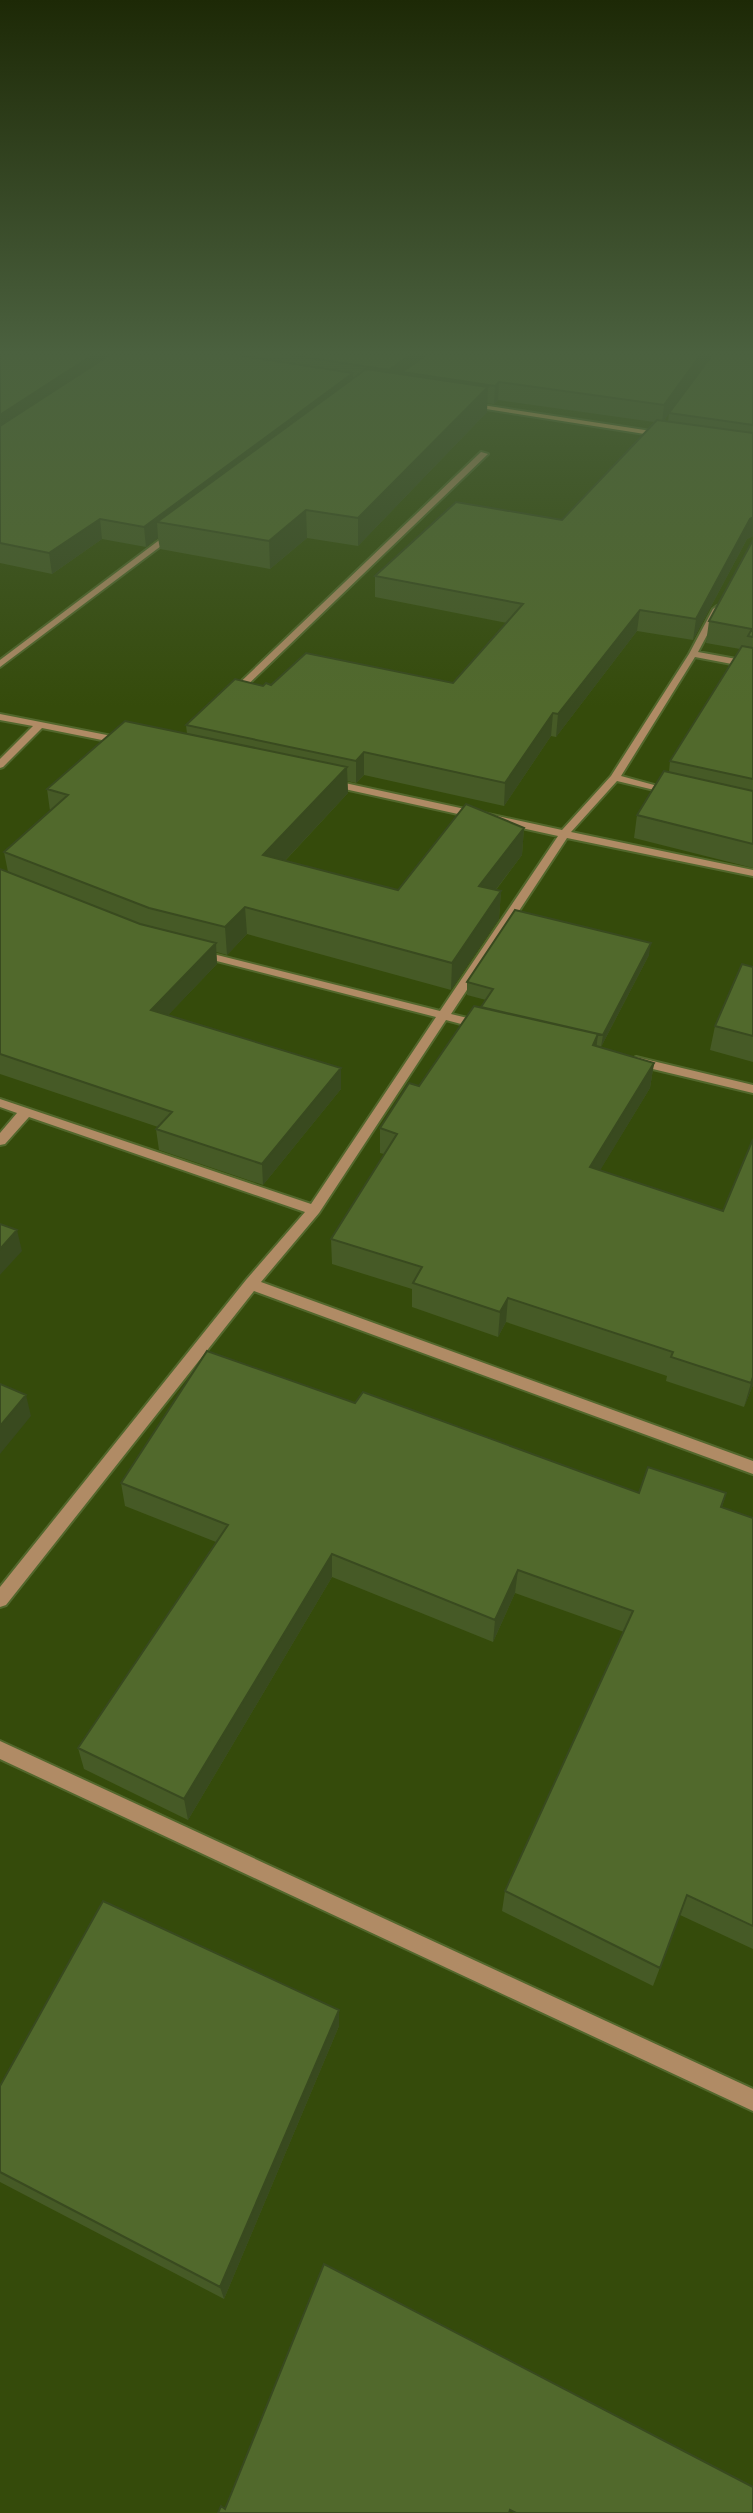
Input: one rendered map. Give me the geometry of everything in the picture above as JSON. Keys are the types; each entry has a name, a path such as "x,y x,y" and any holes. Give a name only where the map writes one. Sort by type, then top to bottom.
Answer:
{"street":[{"path":"226,702 466,471"},
{"path":"0,664 176,532"},
{"path":"0,1600 251,1284 314,1210 564,834 615,778 693,654 723,597"},
{"path":"693,654 753,664"},
{"path":"0,717 135,743"},
{"path":"0,765 39,726"},
{"path":"615,778 677,792"},
{"path":"323,782 753,873"},
{"path":"189,950 498,1029"},
{"path":"619,1057 753,1089"},
{"path":"0,1103 314,1210"},
{"path":"0,1141 26,1112"},
{"path":"251,1284 753,1468"},
{"path":"0,1750 753,2101"}],"building":[{"path":"0,471 220,471 144,527 100,519 49,553 0,543"},
{"path":"226,471 404,471 358,518 306,510 269,541 157,522"},
{"path":"608,471 753,471 753,517 696,619 640,610 558,714 553,713 505,783 364,752 356,761 186,725 235,679 263,686 266,683 271,685 306,653 453,683 523,604 375,576 456,502 562,520"},
{"path":"753,540 753,637 748,636 752,629 709,621"},
{"path":"742,646 753,648 753,779 670,761"},
{"path":"125,721 347,767 263,855 398,890 466,804 524,828 479,886 501,891 452,963 245,907 225,927 149,908 4,852 68,795 47,789"},
{"path":"664,771 753,791 753,844 637,815"},
{"path":"0,869 140,924 216,943 151,1010 341,1068 262,1164 156,1129 172,1112 0,1054"},
{"path":"515,910 651,943 603,1035 481,1007 493,989 467,982"},
{"path":"742,964 753,967 753,1036 715,1026"},
{"path":"474,1006 598,1034 593,1045 654,1063 590,1167 723,1211 753,1139 751,1383 671,1357 673,1352 508,1298 500,1312 413,1283 422,1267 331,1239 397,1134 380,1128 409,1083 419,1086"},
{"path":"0,1224 17,1230 0,1249"},
{"path":"207,1351 355,1403 363,1392 639,1493 648,1467 726,1493 721,1507 753,1518 753,1926 687,1895 660,1968 505,1891 633,1611 518,1570 495,1620 332,1554 184,1799 78,1748 228,1525 121,1483"},
{"path":"0,1384 26,1395 0,1426"},
{"path":"103,1901 339,2010 220,2287 0,2172 0,2086"},
{"path":"324,2264 753,2487 753,2513 516,2513 510,2510 509,2513 218,2513 221,2506 225,2509"}]}
